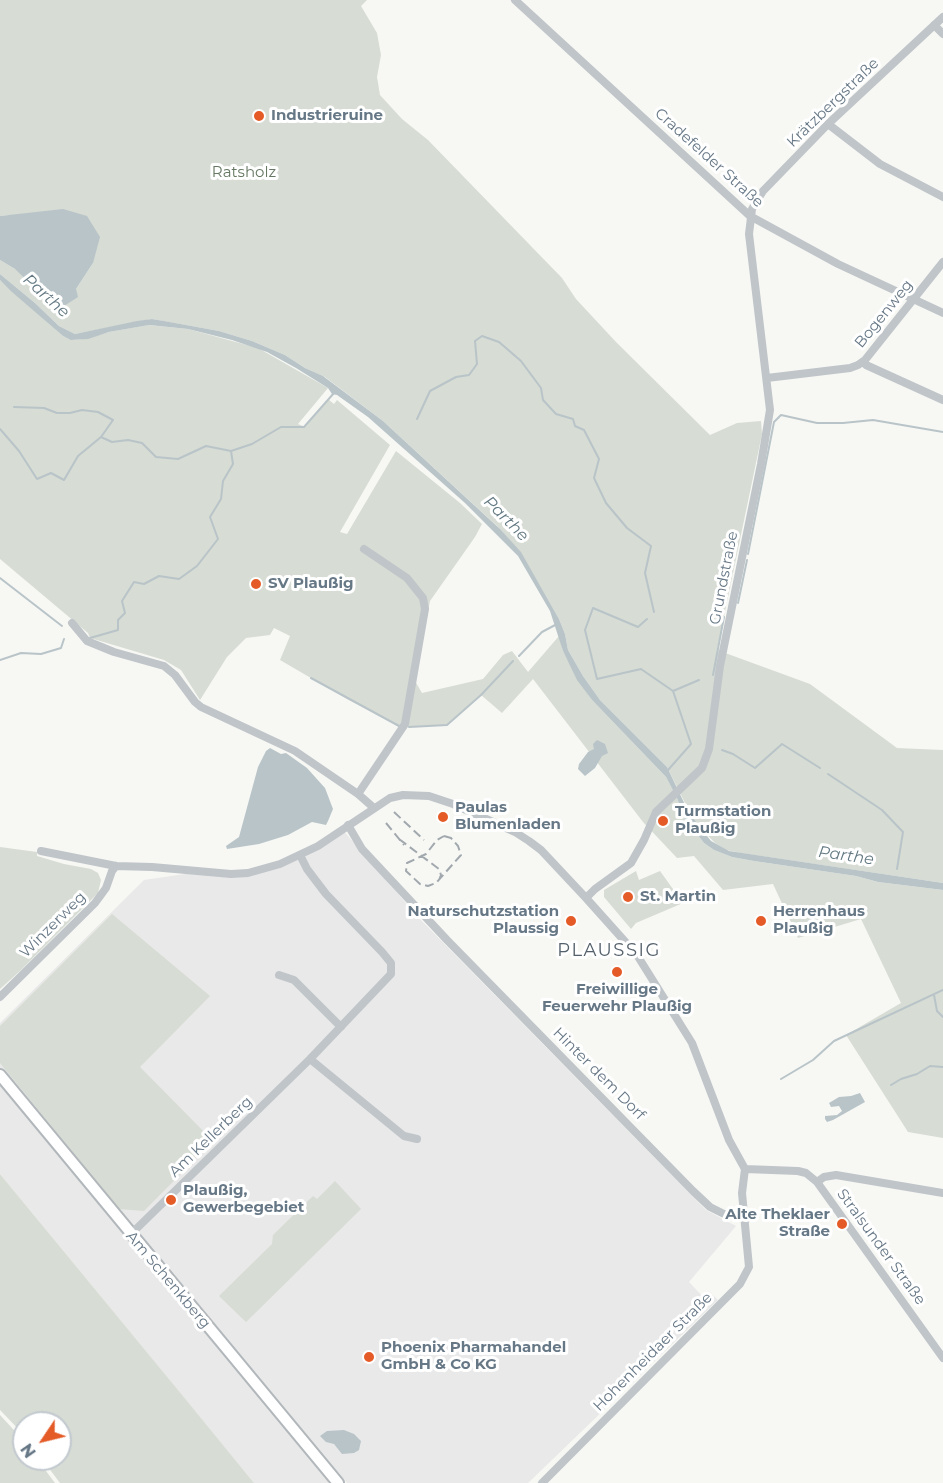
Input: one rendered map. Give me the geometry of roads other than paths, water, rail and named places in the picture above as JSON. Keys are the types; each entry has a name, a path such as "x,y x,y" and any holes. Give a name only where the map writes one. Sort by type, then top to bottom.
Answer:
{"main road":[{"name":"Am Schenkberg","path":"0,1075 130,1235 338,1483"}],"street":[{"name":"Cradefelder Straße","path":"515,0 750,216 838,264 943,313"},
{"name":"Krätzbergstraße","path":"750,216 763,191 828,124 943,17"},
{"path":"934,25 943,34"},
{"path":"828,124 879,164 943,197"},
{"name":"Grundstraße","path":"586,898 594,889 631,863 656,812 702,768 709,749 720,666 770,410 749,234 750,216"},
{"name":"Bogenweg","path":"767,378 850,368 862,362 943,262"},
{"path":"862,362 943,400"},
{"path":"358,794 405,724 425,609 423,598 407,578 364,549"},
{"path":"72,624 87,641 114,652 164,666 175,675 201,707 295,751 358,794 374,808"},
{"path":"40,851 116,866 231,874 280,864 300,855 318,846 390,798 416,795 437,798 453,804 516,832 541,850 637,955 684,1027 729,1140 745,1168 798,1171 806,1173 817,1182 824,1177 836,1175 943,1193"},
{"name":"Hinter dem Dorf","path":"348,825 362,849 439,932 693,1191 710,1207 724,1215 746,1222"},
{"name":"Am Kellerberg","path":"130,1235 310,1059 391,974 391,963 326,894 307,869 300,855"},
{"name":"Winzerweg","path":"0,997 96,903 116,866"},
{"path":"279,975 294,980 341,1027"},
{"path":"310,1059 404,1136 417,1139"},
{"name":"Hohenheidaer Straße","path":"542,1483 740,1284 749,1267 742,1188 745,1168"},
{"name":"Stralsunder Straße","path":"817,1182 943,1358"}],"water":[{"name":"Parthe","path":"63,209 87,216 100,237 93,263 76,289 78,297 64,306 54,306 15,269 0,260 0,216"},
{"path":"0,274 59,326 75,334 137,321 152,319 164,321 219,331 252,341 285,355 323,376 383,421 500,529 521,552 559,619 568,650 583,676 600,700 667,767 689,813 711,841 729,851 943,883 943,890 878,882 856,876 754,861 732,857 714,850 704,843 685,819 666,777 592,700 577,680 563,651 550,611 518,556 465,503 368,417 296,368 267,352 232,340 188,329 149,325 109,332 88,339 71,340 63,336 12,292 0,280"},
{"path":"597,740 605,744 608,753 602,756 595,768 585,776 578,769 579,764 588,752 594,749 593,744"},
{"path":"270,748 281,754 286,753 307,768 325,788 333,809 328,821 326,825 312,822 288,835 259,844 227,849 226,846 239,837 258,767"},
{"path":"860,1093 865,1102 827,1122 825,1116 837,1115 842,1111 839,1106 831,1107 829,1103 839,1097"},
{"path":"344,1430 354,1434 361,1441 359,1450 354,1453 342,1454 334,1444 326,1442 320,1436 327,1431"}],"waterway":[{"path":"417,419 430,391 456,377 469,375 477,364 475,341 482,336 499,342 521,361 541,388 543,400 556,414 573,419 575,426 584,430 599,459 594,478 606,503 627,528 651,546 645,573 654,612"},
{"path":"90,638 118,630 118,620 125,613 122,601 134,582 144,584 159,576 179,579 197,566 218,539 210,517 221,499 223,481 233,464 231,451 252,444 281,427 304,427 334,393"},
{"path":"14,407 44,408 57,413 82,410 98,412 113,420 101,437"},
{"path":"748,554 774,422 781,415 817,423 873,420 943,432"},
{"path":"0,429 19,451 37,479 51,473 64,480 78,456 101,437 112,442 128,440 142,443 156,457 178,459 206,446 231,451"},
{"path":"738,603 747,560"},
{"path":"0,578 62,626"},
{"path":"647,619 638,627 593,608 585,630 597,679 641,669 673,691 691,744 668,770"},
{"path":"713,675 724,617"},
{"path":"519,656 542,632 557,624"},
{"path":"0,660 21,653 41,654 61,648 64,639"},
{"path":"409,727 447,725 481,695 513,661"},
{"path":"311,678 399,726"},
{"path":"673,691 699,680"},
{"path":"722,750 755,768 782,744 820,768"},
{"path":"828,774 882,810 903,832 897,869"},
{"path":"781,1079 813,1060 834,1041 943,990"},
{"path":"934,995 937,1011 943,1017"},
{"path":"891,1085 930,1066 943,1067"}],"railway":[{"path":"394,812 424,840"},
{"path":"386,823 404,845"},
{"path":"444,836 451,838 458,846 461,855 436,883 428,886 420,884 406,871 407,863 426,854 437,840 444,836"},
{"path":"399,839 439,869 441,875 439,880"}],"place":[{"name":"Industrieruine","path":"259,116"},
{"name":"SV Plaußig","path":"256,584"},
{"name":"Paulas Blumenladen","path":"443,817"},
{"name":"Turmstation Plaußig","path":"663,821"},
{"name":"St. Martin","path":"628,897"},
{"name":"Naturschutzstation Plaussig","path":"571,921"},
{"name":"Herrenhaus Plaußig","path":"761,921"},
{"name":"Freiwillige Feuerwehr Plaußig","path":"617,972"},
{"name":"Plaußig, Gewerbegebiet","path":"171,1200"},
{"name":"Alte Theklaer Straße","path":"842,1224"},
{"name":"Phoenix Pharmahandel GmbH & Co KG","path":"369,1357"}],"district":[{"name":"PLAUSSIG","path":"609,951"}],"park label":[{"name":"Ratsholz","path":"244,173"}]}
